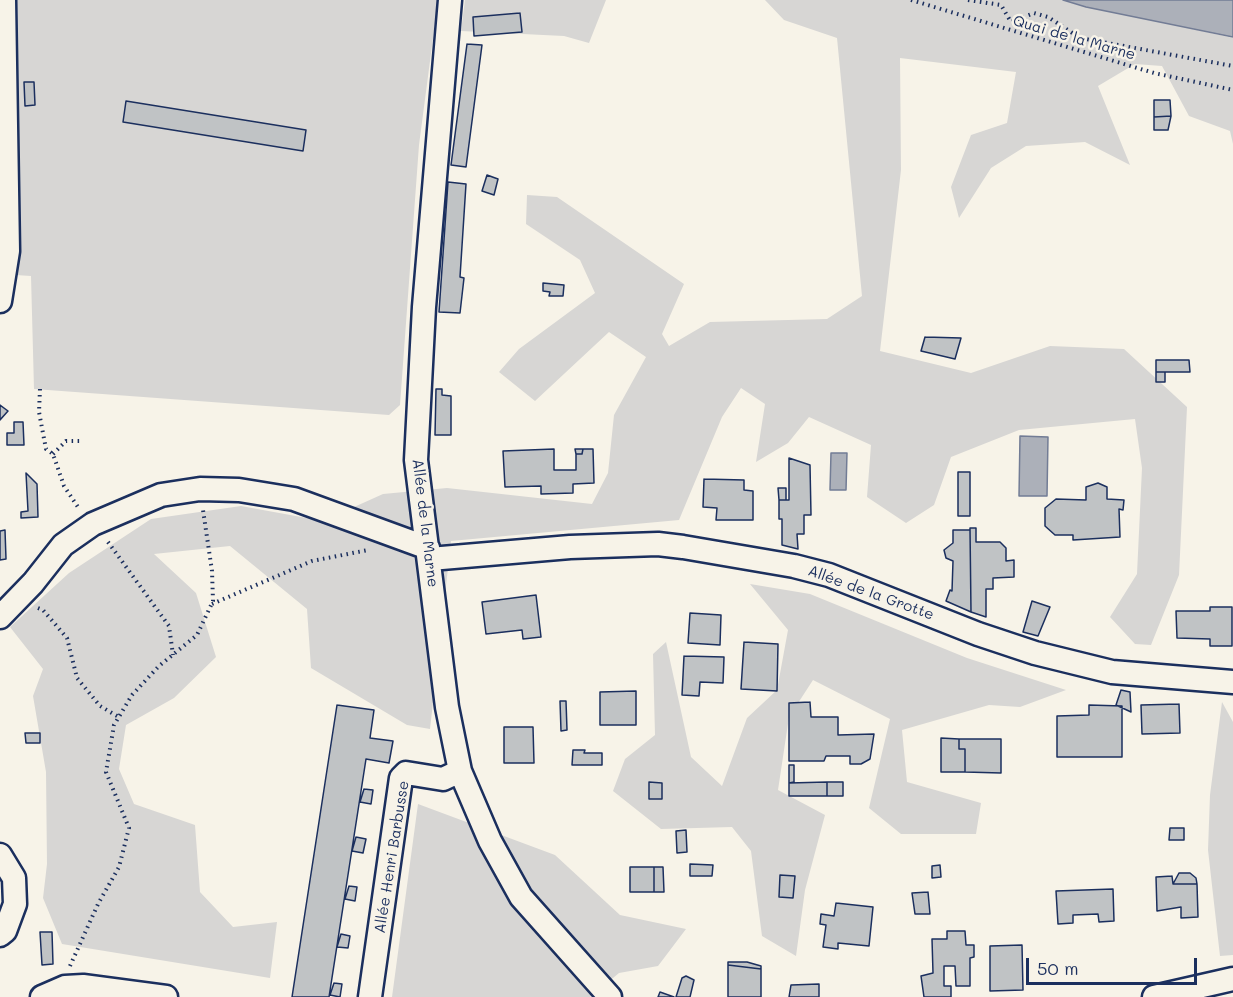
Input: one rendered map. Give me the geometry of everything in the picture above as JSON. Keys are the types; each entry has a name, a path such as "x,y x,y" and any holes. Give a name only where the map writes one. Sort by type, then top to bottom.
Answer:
{"street":[{"path":"0,302 8,251 4,0"},
{"name":"Allée de la Marne","path":"450,0 424,307 416,460 447,707 460,771 490,841 521,897 608,997"},
{"name":"Allée de la Grotte","path":"5,610 63,545 93,524 161,495 200,489 239,490 294,499 392,536 429,553 658,544 794,566 829,575 978,634 1035,653 1112,672 1233,682"},
{"name":"Allée Henri Barbusse","path":"370,997 401,778 406,773 442,779 460,771"},
{"path":"0,855 14,878 15,904 5,931 0,935"},
{"path":"1154,997 1233,979"},
{"path":"42,997 65,987 83,986 166,997"}],"path":[{"name":"Quai de la Marne","path":"911,0 1154,74 1233,90"},
{"path":"968,0 1001,5 1011,22 1034,13 1048,17 1080,38 1233,66"},
{"path":"40,389 46,449 53,454 64,486 122,558 169,626 172,655"},
{"path":"53,454 66,441 80,441"},
{"path":"65,987 71,962 119,867 129,828 106,772 114,725 132,694 172,655 197,635 211,604 212,571 200,489"},
{"path":"211,604 279,573 312,561 365,551 392,536"},
{"path":"5,610 43,610 67,638 77,678 100,706 119,717"}],"shaded area":[{"path":"0,0 438,0 419,145 400,405 389,415 34,389 31,276 0,274"},
{"path":"465,0 606,0 589,43 564,36 461,31"},
{"path":"765,0 1063,0 1233,38 1233,144 1230,131 1189,116 1162,66 1135,64 1098,86 1130,165 1085,142 1026,146 991,168 959,218 951,187 971,135 1007,123 1016,72 900,58 901,170 880,351 971,373 1050,346 1124,349 1187,407 1179,575 1151,645 1135,644 1110,617 1137,574 1142,468 1135,419 1019,430 951,457 934,505 906,523 867,497 871,445 809,417 788,443 756,462 765,404 741,388 722,417 679,520 451,541 430,729 407,725 311,668 307,609 230,546 154,554 196,593 216,657 174,698 126,725 119,769 134,804 195,825 200,892 233,927 277,922 270,978 62,944 43,898 47,864 46,772 33,696 43,669 10,627 69,573 151,519 241,506 323,521 383,494 447,488 592,504 608,473 614,415 646,357 609,332 535,401 499,372 519,349 595,293 580,260 526,224 527,195 557,197 684,284 662,334 669,346 710,322 827,319 862,296 837,38 784,20"},
{"path":"1063,0 1233,0 1233,37 1086,7"},
{"path":"1020,436 1048,437 1047,496 1019,496"},
{"path":"831,453 847,453 846,490 830,490"},
{"path":"750,584 810,594 967,658 1066,690 1020,707 989,705 902,730 907,782 981,803 976,834 901,834 869,808 890,719 813,680 789,717 778,790 825,815 805,890 796,956 762,936 751,851 732,827 661,829 613,791 625,759 655,735 653,654 666,642 691,757 722,786 747,718 777,690 788,630"},
{"path":"1222,702 1233,722 1233,955 1220,956 1208,850 1210,795"},
{"path":"418,804 555,855 620,915 686,929 658,966 619,973 590,997 392,997"}],"building":[{"path":"520,13 522,32 474,36 473,17"},
{"path":"467,44 482,45 466,167 451,165"},
{"path":"24,82 34,82 35,105 25,106"},
{"path":"1154,100 1170,100 1171,116 1154,117"},
{"path":"126,101 306,130 303,151 123,122"},
{"path":"1171,116 1168,130 1154,130 1154,117"},
{"path":"487,175 498,179 494,195 482,191"},
{"path":"448,182 466,184 460,277 464,278 460,313 439,312"},
{"path":"543,283 564,285 563,296 549,296 550,292 543,291"},
{"path":"925,337 961,338 955,359 921,351"},
{"path":"1156,360 1189,360 1190,372 1156,372"},
{"path":"1156,372 1165,372 1165,382 1156,382"},
{"path":"436,389 442,389 442,395 451,396 451,435 435,435"},
{"path":"0,405 8,411 0,420"},
{"path":"14,422 23,422 24,445 7,445 7,433 14,433"},
{"path":"554,449 554,470 576,470 576,454 582,454 583,449 593,449 594,483 573,484 573,493 541,494 541,486 505,487 503,451"},
{"path":"575,449 583,449 582,454 576,454"},
{"path":"789,458 810,465 811,515 804,515 804,534 797,534 798,549 782,545 782,519 779,519 779,500 789,500"},
{"path":"958,472 970,472 970,516 958,516"},
{"path":"26,473 37,484 38,517 21,518 21,512 28,511"},
{"path":"704,479 744,480 744,490 753,491 753,520 716,520 717,508 703,507"},
{"path":"1098,483 1107,487 1107,499 1124,500 1123,510 1119,509 1120,537 1073,540 1073,535 1055,535 1045,526 1045,508 1056,499 1086,500 1086,487"},
{"path":"778,488 786,488 786,500 779,500"},
{"path":"970,528 976,528 976,542 1000,542 1006,548 1006,561 1014,560 1014,577 993,578 993,589 986,589 986,617 971,612"},
{"path":"5,530 6,559 0,560 0,531"},
{"path":"953,530 970,530 971,612 946,601 950,590 952,591 953,561 946,558 944,550 953,543"},
{"path":"536,595 541,637 523,639 522,630 486,634 482,602"},
{"path":"1032,601 1050,607 1038,636 1023,632"},
{"path":"1210,607 1232,607 1232,646 1210,646 1210,639 1177,638 1176,611 1210,611"},
{"path":"690,613 721,615 720,645 688,643"},
{"path":"744,642 778,644 777,691 741,689"},
{"path":"684,656 724,657 723,683 700,682 699,696 682,695"},
{"path":"1121,690 1130,692 1131,712 1116,705"},
{"path":"636,691 636,725 600,725 600,692"},
{"path":"560,701 566,701 567,730 561,731"},
{"path":"810,702 811,717 838,717 838,735 874,734 870,759 861,764 850,764 850,756 826,756 824,761 789,761 789,703"},
{"path":"1179,704 1180,733 1142,734 1141,705"},
{"path":"337,705 374,710 370,738 393,741 389,763 366,759 329,997 292,997"},
{"path":"1089,705 1122,706 1122,757 1057,757 1057,716 1089,715"},
{"path":"504,727 533,727 534,763 504,763"},
{"path":"25,733 40,733 40,743 26,743"},
{"path":"941,738 959,739 959,749 965,749 965,772 941,772"},
{"path":"959,739 1001,739 1001,773 965,772 965,749 959,749"},
{"path":"573,750 585,750 584,753 602,753 602,765 572,765"},
{"path":"789,765 794,765 794,782 789,783"},
{"path":"649,782 662,783 662,799 649,799"},
{"path":"827,782 843,782 843,796 827,796"},
{"path":"827,782 827,796 789,796 789,783"},
{"path":"364,789 373,790 371,804 360,802"},
{"path":"1170,828 1184,828 1184,840 1169,840"},
{"path":"686,830 687,852 677,853 676,831"},
{"path":"356,837 366,839 363,853 352,851"},
{"path":"690,864 713,865 712,876 690,876"},
{"path":"940,865 941,877 932,878 932,866"},
{"path":"630,867 654,867 654,892 630,892"},
{"path":"654,867 663,867 664,892 654,892"},
{"path":"1179,873 1190,873 1196,878 1197,884 1173,884"},
{"path":"780,875 795,876 793,898 779,897"},
{"path":"1172,876 1173,884 1197,884 1198,917 1181,918 1181,907 1157,911 1156,877"},
{"path":"349,886 357,887 355,901 345,899"},
{"path":"1113,889 1114,921 1099,922 1098,914 1073,915 1073,923 1058,924 1056,891"},
{"path":"928,892 930,914 915,914 912,893"},
{"path":"836,903 873,907 869,946 838,943 838,949 823,947 826,925 820,924 821,914 834,916"},
{"path":"947,931 965,931 966,945 974,945 974,957 970,958 970,986 956,986 955,966 944,966 944,986 951,986 951,997 924,997 921,976 933,973 932,939 947,939"},
{"path":"40,932 52,932 53,964 42,965"},
{"path":"341,934 350,936 348,948 337,947"},
{"path":"1022,945 1023,990 990,991 990,946"},
{"path":"728,962 747,962 761,966 761,969 728,965"},
{"path":"728,965 761,969 761,997 728,997"},
{"path":"686,976 694,980 690,997 676,997 682,978"},
{"path":"334,983 342,984 340,997 330,995"},
{"path":"819,984 819,997 789,997 791,985"},
{"path":"660,992 674,997 658,997"}]}
